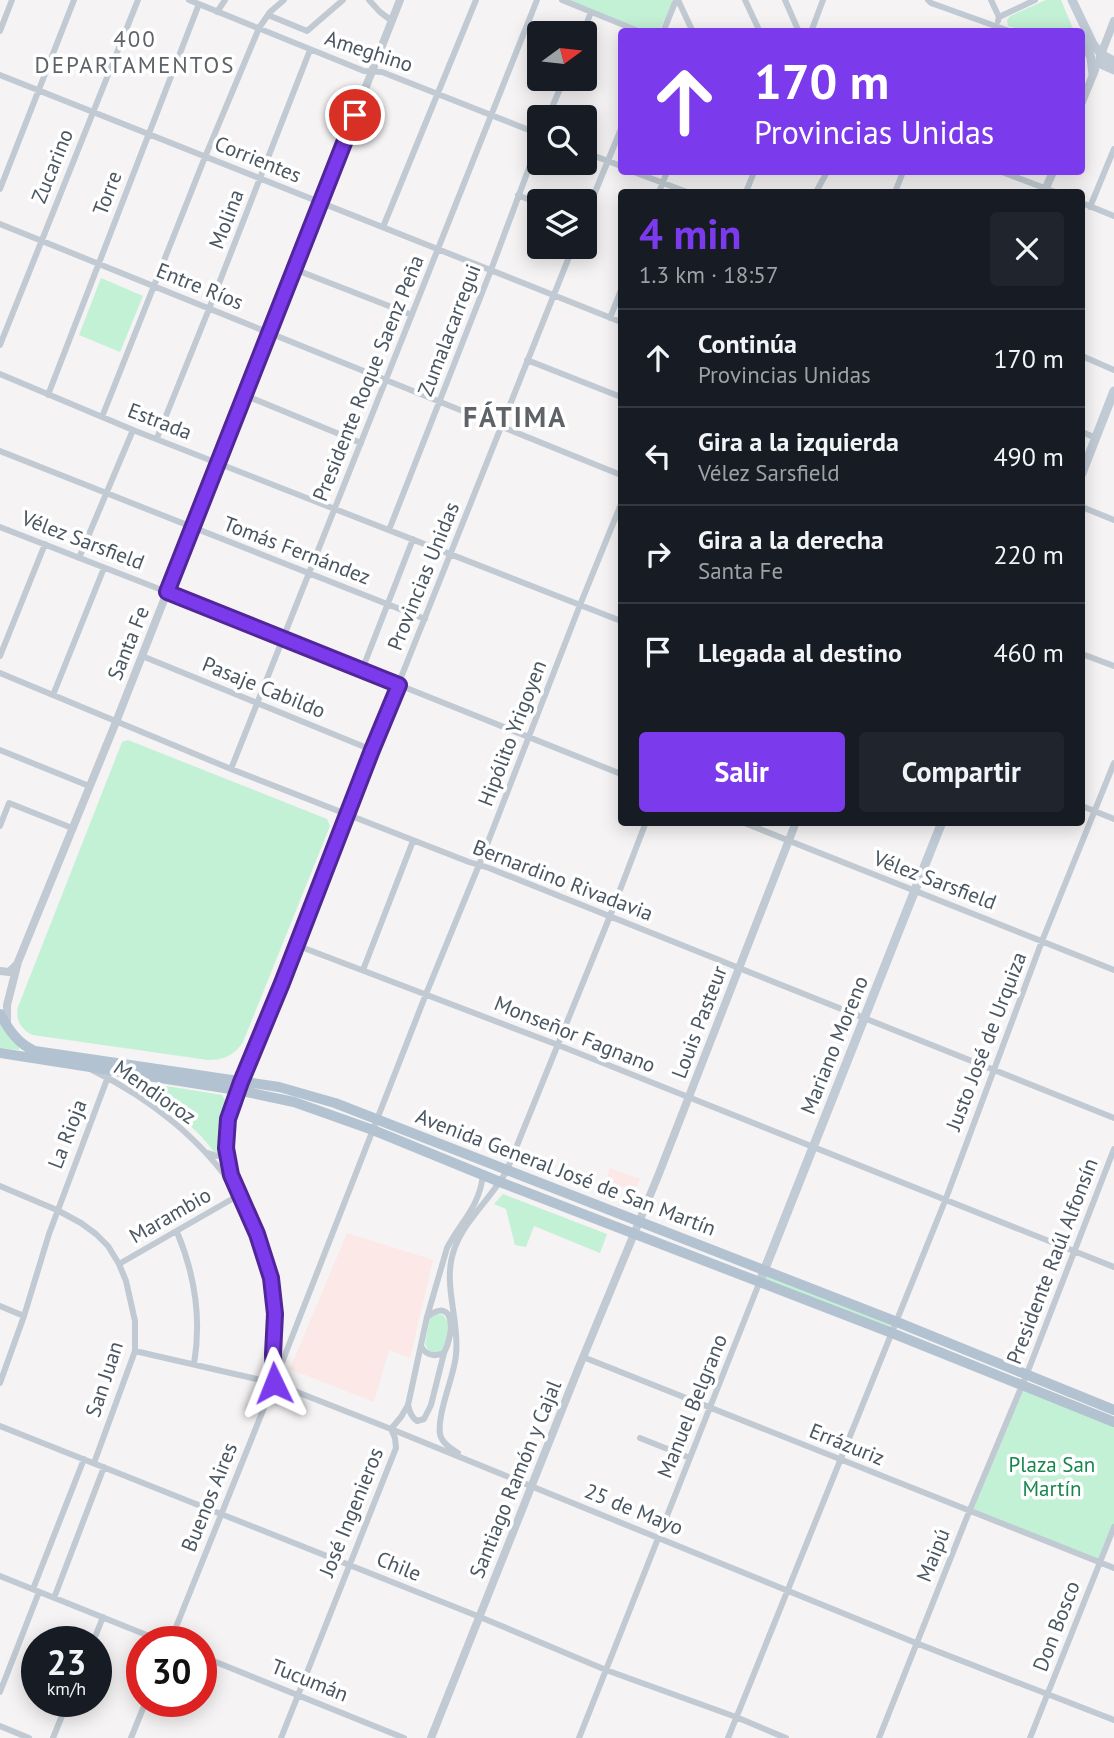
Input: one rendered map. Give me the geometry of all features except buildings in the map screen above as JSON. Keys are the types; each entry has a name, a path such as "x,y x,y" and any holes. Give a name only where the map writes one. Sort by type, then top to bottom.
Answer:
{"main road":[{"path":"1066,0 1079,28"},
{"path":"1072,0 1093,44 1097,60 1093,74"},
{"path":"1085,40 1097,60 1114,69"},
{"path":"1097,60 1114,61"},
{"path":"1085,466 1114,391"},
{"name":"Mariano Moreno","path":"762,1276 940,826"},
{"name":"Avenida General José de San Martín","path":"0,1014 20,1043 35,1051 181,1071 294,1102 373,1130 500,1182 637,1228 762,1276 1024,1381 1114,1422"},
{"name":"Avenida General José de San Martín","path":"0,1053 84,1066 109,1074 279,1087 296,1091 335,1103 507,1170 637,1228"},
{"name":"Avenida General José de San Martín","path":"1024,1381 1114,1410"}],"street":[{"path":"0,31 12,0"},
{"path":"0,189 74,0"},
{"name":"Zucarino","path":"0,345 138,0"},
{"name":"Ameghino","path":"189,0 364,71 382,72 527,129"},
{"path":"217,12 225,0"},
{"path":"102,416 259,28 284,0"},
{"path":"268,15 307,31 343,0"},
{"path":"369,0 392,21"},
{"name":"Santa Fe","path":"7,1027 8,998 19,962 400,0"},
{"path":"383,227 476,0"},
{"name":"Presidente Roque Saenz Peña","path":"232,769 537,0"},
{"path":"562,0 631,28"},
{"path":"665,28 677,0"},
{"path":"677,0 691,28"},
{"path":"745,0 758,28"},
{"path":"785,0 797,28"},
{"path":"812,28 823,0"},
{"path":"991,0 999,17 997,26"},
{"path":"999,17 1035,0"},
{"path":"930,1 1002,28"},
{"name":"Torre","path":"48,395 199,4"},
{"path":"588,21 591,12"},
{"path":"1085,58 1097,60 1114,21"},
{"name":"Molina","path":"157,438 310,50"},
{"path":"1085,95 1093,74"},
{"name":"Corrientes","path":"0,75 618,322"},
{"path":"596,189 618,136"},
{"path":"1090,207 1114,149"},
{"path":"597,157 618,165"},
{"name":"Zumalacarregui","path":"389,530 441,402 527,172"},
{"path":"642,175 679,189"},
{"path":"660,189 666,175"},
{"path":"1009,175 1040,189"},
{"path":"518,195 527,199"},
{"path":"1085,204 1114,215"},
{"name":"Entre Ríos","path":"0,224 618,474"},
{"name":"Provincias Unidas","path":"239,1195 231,1175 226,1148 228,1119 239,1086 568,259"},
{"path":"294,268 412,315"},
{"path":"610,318 618,298"},
{"path":"1085,357 1114,370"},
{"path":"527,360 618,396"},
{"name":"Estrada","path":"0,374 618,620"},
{"path":"244,395 361,443"},
{"path":"79,558 133,429"},
{"path":"1085,433 1096,438"},
{"name":"Tomás Fernández","path":"0,451 425,619"},
{"path":"1085,508 1114,520"},
{"name":"Hipólito Yrigoyen","path":"373,1130 618,511"},
{"name":"Vélez Sarsfield","path":"0,527 618,773"},
{"path":"362,670 412,539"},
{"path":"0,656 45,544"},
{"path":"53,695 104,568"},
{"path":"1085,655 1114,666"},
{"name":"Pasaje Cabildo","path":"142,656 372,750"},
{"name":"Bernardino Rivadavia","path":"0,673 347,815 610,916 1114,1118"},
{"path":"0,750 89,786"},
{"name":"Justo José de Urquiza","path":"728,1738 945,1201 1042,941 1114,763"},
{"path":"0,826 9,803 72,828"},
{"path":"1085,807 1114,819"},
{"name":"José Ingenieros","path":"281,1738 396,1448 396,1438 391,1429 408,1405 426,1317 440,1273 464,1229 507,1170 644,826"},
{"name":"Vélez Sarsfield","path":"752,826 1114,970"},
{"name":"Louis Pasteur","path":"637,1228 795,826"},
{"path":"363,970 413,841"},
{"name":"Monseñor Fagnano","path":"296,945 558,1045 1114,1267"},
{"path":"0,971 12,971 19,962"},
{"name":"Mendioroz","path":"109,1074 176,1124 206,1153 239,1195 257,1234 271,1278 275,1314 274,1383"},
{"name":"La Rioja","path":"0,1383 57,1210 109,1074"},
{"name":"Buenos Aires","path":"176,1626 373,1130"},
{"path":"206,1153 217,1156 226,1148"},
{"name":"Presidente Raúl Alfonsín","path":"1024,1381 1114,1149"},
{"path":"468,1460 446,1445 440,1432 456,1356 447,1259 452,1238 473,1209 483,1175"},
{"name":"San Juan","path":"0,1186 81,1223 108,1246 119,1264 135,1321 135,1350 94,1463"},
{"name":"Marambio","path":"119,1264 239,1195"},
{"name":"Santiago Ramón y Cajal","path":"431,1738 530,1487 637,1228"},
{"path":"177,1232 193,1278 197,1308 198,1334 194,1364"},
{"path":"440,1273 449,1273"},
{"name":"Manuel Belgrano","path":"579,1738 762,1276"},
{"path":"436,1289 451,1291"},
{"path":"0,1306 24,1315"},
{"path":"426,1317 440,1311 454,1321"},
{"path":"408,1405 410,1415 417,1421 424,1419 428,1413 454,1321"},
{"path":"421,1346 430,1355 444,1353"},
{"name":"25 de Mayo","path":"135,1350 274,1383 916,1643 1114,1720"},
{"name":"Errázuriz","path":"583,1357 1114,1568"},
{"name":"Maipú","path":"879,1738 1024,1381"},
{"name":"Chile","path":"0,1426 349,1564 606,1670 786,1738"},
{"path":"640,1438 690,1458"},
{"path":"0,1692 84,1459"},
{"path":"54,1598 104,1466"},
{"name":"Don Bosco","path":"1030,1738 1114,1527"},
{"path":"0,1576 126,1626"},
{"path":"99,1626 103,1617"},
{"name":"Tucumán","path":"217,1662 404,1738"},
{"path":"53,1738 62,1717"},
{"path":"131,1738 140,1717"},
{"path":"0,1726 29,1738"}],"shaded area":[{"path":"610,1168 640,1179 635,1191 620,1186 614,1202 599,1197"},
{"path":"347,1233 433,1260 410,1358 389,1350 374,1402 290,1369"}],"green space":[{"path":"569,0 672,0 660,28 639,28"},
{"path":"1046,0 1061,0 1073,28 1015,28 1008,26 1007,20 1010,16"},
{"path":"101,278 143,296 120,352 79,335"},
{"path":"128,740 327,819 330,826 243,1042 236,1051 223,1058 208,1060 33,1035 22,1027 18,1020 18,1007 122,742"},
{"path":"0,1024 19,1045 19,1050 0,1048"},
{"path":"129,1080 222,1095 225,1100 221,1150 214,1152 186,1122 129,1083"},
{"path":"503,1194 607,1234 600,1253 534,1226 526,1247 515,1245 506,1209 494,1204"},
{"path":"766,1276 892,1324 891,1328 767,1281 764,1278"},
{"path":"437,1314 443,1315 448,1322 443,1350 436,1354 429,1351 425,1344 430,1318"},
{"name":"Plaza San Martín","path":"1022,1386 1114,1422 1114,1527 1100,1563 969,1512"}],"district":[{"name":"400 DEPARTAMENTOS","path":"135,51"},
{"name":"FÁTIMA","path":"515,416"}],"route":[{"path":"274,1383 275,1314 271,1278 266,1257 231,1175 226,1148 228,1119 399,685 167,592 355,115"}]}
